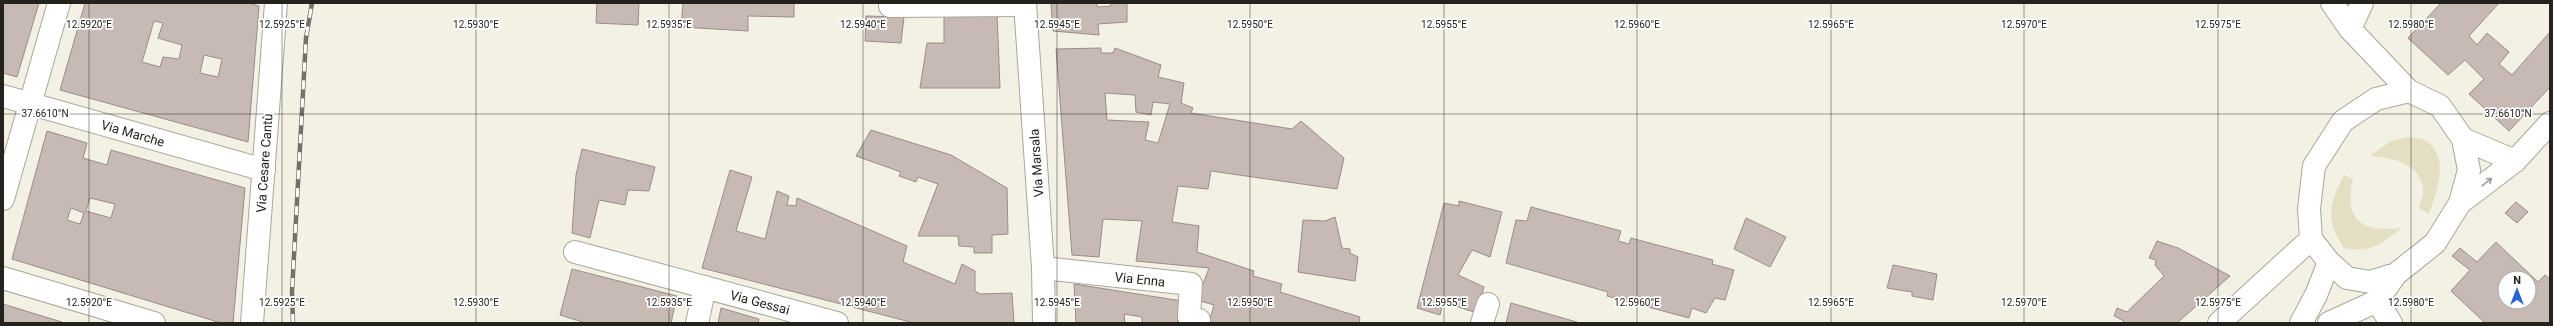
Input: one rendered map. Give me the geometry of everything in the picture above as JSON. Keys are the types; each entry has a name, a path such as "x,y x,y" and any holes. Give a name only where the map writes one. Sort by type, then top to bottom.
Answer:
{"street":[{"path":"3,199 59,3"},
{"name":"Via Cesare Cantù","path":"252,323 276,3"},
{"path":"2329,323 2377,301 2396,274 2435,243 2460,203 2469,170 2463,139 2440,106 2409,92 2350,29 2332,3"},
{"path":"2350,29 2362,3"},
{"path":"890,6 1025,4"},
{"name":"Via Marsala","path":"1025,4 1043,268 1044,323"},
{"path":"2396,274 2370,282 2347,278 2329,262 2311,239 2309,209 2314,166 2343,121 2376,99 2409,92"},
{"name":"Via Marche","path":"3,96 264,170"},
{"path":"2460,203 2515,161 2550,123"},
{"path":"2463,139 2515,161"},
{"path":"2219,323 2311,239"},
{"name":"Via Gessai","path":"575,252 837,323"},
{"path":"2301,323 2316,295 2329,262"},
{"name":"Via Enna","path":"1043,268 1191,284 1188,317 1199,320 1198,323"},
{"path":"3,278 154,323"},
{"path":"696,323 705,287"},
{"path":"2377,301 2391,323"}],"shaded area":[{"path":"2408,137 2426,141 2434,148 2438,156 2440,176 2429,214 2419,208 2423,192 2421,181 2417,173 2404,163 2387,158 2370,156 2391,141"},
{"path":"2344,175 2353,179 2351,205 2354,214 2359,221 2367,226 2376,228 2402,228 2382,243 2375,246 2362,250 2344,248 2334,229 2331,212 2332,203"}],"building":[{"path":"3,3 39,3 17,77 3,73"},
{"path":"85,3 248,3 259,6 248,142 60,90","holes":["154,21 163,23 158,38 182,45 179,59 163,57 160,67 142,62","204,55 222,59 218,77 200,73"]},
{"path":"597,3 639,3 638,25 596,23"},
{"path":"683,3 794,3 794,17 748,16 748,31 681,27"},
{"path":"1051,3 1097,3 1097,7 1111,6 1111,3 1127,3 1127,22 1098,24 1099,35 1053,31"},
{"path":"2441,3 2499,3 2469,36 2477,45 2487,33 2509,52 2499,64 2512,75 2550,32 2550,87 2509,131 2469,94 2484,79 2465,60 2448,75 2408,38"},
{"path":"944,13 997,13 1000,88 920,88 927,43 944,43"},
{"path":"866,16 904,17 901,43 865,41"},
{"path":"1101,48 1101,53 1113,53 1115,48 1161,65 1158,77 1184,83 1181,103 1193,108 1191,113 1292,129 1301,121 1344,158 1337,189 1211,171 1208,189 1178,186 1172,222 1199,226 1197,252 1254,271 1253,276 1282,284 1280,292 1360,317 1359,323 1209,323 1214,305 1197,300 1209,268 1136,261 1142,221 1103,219 1099,257 1072,255 1056,49","holes":["1105,93 1135,95 1136,112 1151,115 1153,102 1170,104 1158,143 1145,140 1149,122 1107,120"]},
{"path":"871,130 951,155 1007,188 1008,234 992,235 992,253 974,253 974,247 959,246 958,236 918,236 938,184 918,177 916,182 899,176 901,172 856,156"},
{"path":"47,131 87,143 83,158 107,165 111,150 245,188 233,323 221,323 12,259","holes":["90,198 115,204 111,218 86,211","71,208 84,213 80,224 67,220"]},
{"path":"582,149 655,167 649,191 628,190 625,205 599,200 590,238 572,233 576,175"},
{"path":"730,170 752,177 736,231 765,239 777,191 789,196 787,205 796,206 797,198 907,246 903,262 955,284 962,264 975,271 975,291 980,294 1012,293 1014,323 914,323 702,268"},
{"path":"1459,201 1502,212 1490,257 1472,250 1458,275 1484,287 1477,313 1443,302 1440,315 1417,308 1444,203 1459,206"},
{"path":"2516,202 2528,212 2517,223 2505,213"},
{"path":"1531,207 1621,231 1618,241 1629,244 1631,238 1713,260 1712,264 1734,270 1725,300 1715,298 1706,313 1692,308 1689,318 1607,296 1608,292 1506,263 1516,220 1527,221"},
{"path":"1335,217 1342,248 1350,249 1350,253 1358,257 1355,281 1298,272 1303,220 1325,221"},
{"path":"1746,218 1786,237 1770,267 1734,249"},
{"path":"2157,241 2178,248 2230,276 2177,323 2123,323 2124,321 2114,316 2117,308 2127,312 2164,276 2155,265 2156,260 2149,258"},
{"path":"2496,242 2525,270 2497,270 2497,310 2537,310 2537,281 2538,282 2545,275 2550,279 2550,323 2485,323 2451,291 2470,270 2452,256 2460,248 2477,262"},
{"path":"1893,265 1937,274 1933,300 1912,296 1912,292 1887,288"},
{"path":"572,269 677,296 671,323 586,323 560,315"},
{"path":"1074,284 1182,301 1177,323 1142,323 1142,317 1124,314 1125,323 1076,323"},
{"path":"1511,303 1580,323 1506,323"},
{"path":"3,304 65,323 3,323"},
{"path":"721,308 759,319 758,323 718,323"}],"railway":[{"path":"293,323 292,292 306,38 312,3"}]}
